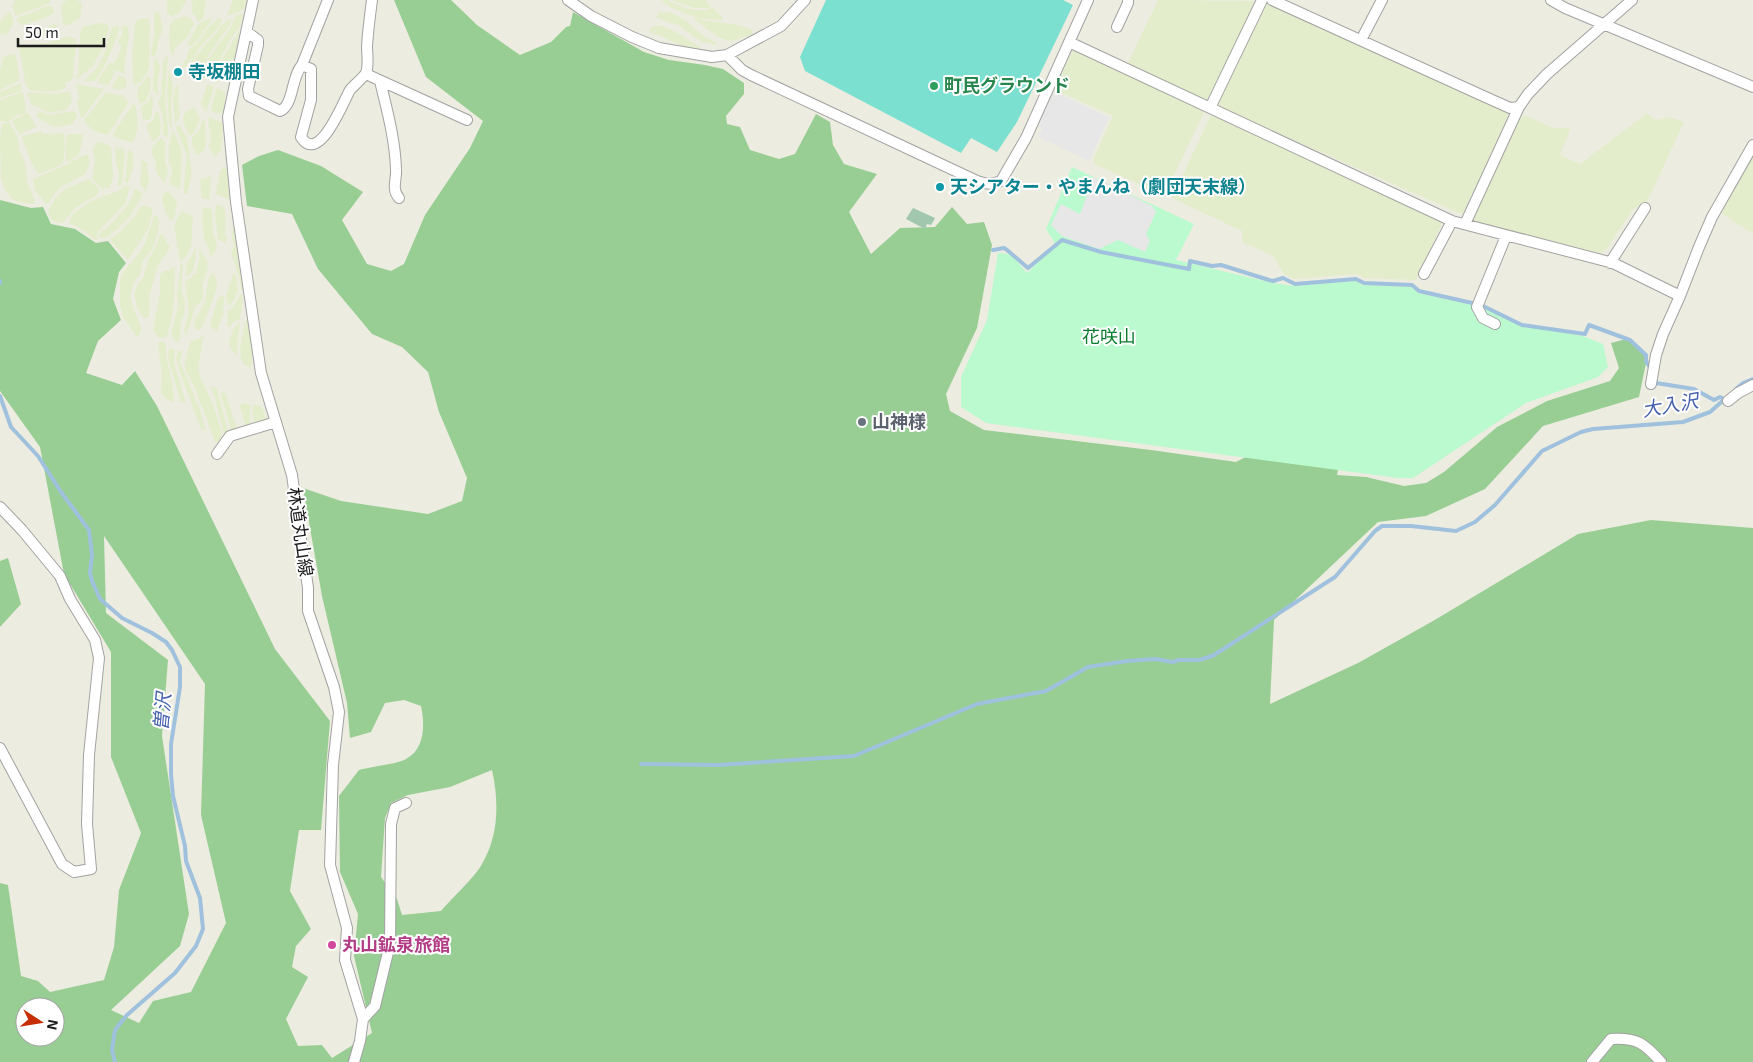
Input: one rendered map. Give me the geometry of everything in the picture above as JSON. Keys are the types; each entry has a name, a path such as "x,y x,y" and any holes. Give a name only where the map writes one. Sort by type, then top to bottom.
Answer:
{"street":[{"name":"林道丸山線","path":"253,0 228,117 236,202 261,373 292,475 308,588 308,610 334,687 339,712 333,765 330,865 347,928 345,960 363,1019 354,1062"},
{"path":"247,32 258,40 248,89 249,96 280,111 284,110 288,103 296,75 302,65 328,0"},
{"path":"302,65 311,69 312,76 311,100 302,137 304,142 315,144 331,128 350,90 366,74 372,0"},
{"path":"568,0 591,16 632,37 659,48 697,56 712,57 728,55 781,26 805,0"},
{"path":"728,55 742,70 751,75 988,185 1001,181 1026,138 1088,0"},
{"path":"1117,27 1128,0"},
{"path":"1210,108 1262,0"},
{"path":"1272,0 1510,108 1519,107"},
{"path":"1360,40 1382,0"},
{"path":"1551,0 1565,8 1753,87"},
{"path":"1465,224 1519,107 1528,94 1547,74 1632,0"},
{"path":"1069,42 1452,221 1610,263 1680,296"},
{"path":"366,74 467,120"},
{"path":"380,82 391,128 396,170 395,189 399,198"},
{"path":"1651,384 1658,348 1712,217 1753,146"},
{"path":"1610,263 1645,208"},
{"path":"1424,274 1452,221"},
{"path":"1495,324 1483,318 1478,312 1477,304 1506,236"},
{"path":"1728,401 1753,385"},
{"path":"217,454 230,436 276,422"},
{"path":"0,507 22,530 60,576 70,599 94,640 99,658 89,755 87,824 91,869 74,872 62,864 0,748"},
{"path":"363,1019 375,1006 390,944 391,824 395,808 406,802"},
{"path":"1592,1062 1611,1039 1626,1038 1645,1045 1661,1062"}],"green space":[{"path":"15,0 50,0 50,3 15,16 12,6"},
{"path":"67,0 81,2 82,6 80,18 67,26 63,24 61,4"},
{"path":"167,0 187,0 179,13 172,17 167,13"},
{"path":"191,0 206,0 203,19 197,22 196,17 191,12 193,6"},
{"path":"233,0 246,0 245,7 243,10 227,16"},
{"path":"394,0 451,0 477,25 520,55 551,42 566,27 570,26 573,12 644,52 669,60 723,69 744,83 744,94 726,116 727,124 740,127 750,150 779,159 795,154 816,114 830,122 833,145 844,164 877,174 849,212 871,254 900,228 935,227 952,207 967,224 984,222 992,245 977,328 946,394 950,411 984,430 1236,462 1284,437 1341,456 1337,475 1366,477 1404,486 1426,483 1444,472 1497,427 1547,401 1610,381 1619,368 1611,343 1630,338 1647,358 1639,397 1543,426 1485,489 1426,516 1378,522 1274,620 1270,704 1358,663 1433,621 1578,534 1651,520 1753,528 1753,1062 0,1062 0,883 8,885 21,976 38,981 50,992 104,980 114,947 119,890 141,833 111,757 111,652 64,574 40,447 0,391 0,200 31,208 43,207 51,224 75,229 96,243 108,241 126,263 119,272 113,299 121,320 98,341 86,373 122,385 135,371 157,406 275,649 330,721 321,830 299,830 290,891 311,929 296,946 292,967 308,977 286,1019 298,1046 322,1045 332,1058 372,1033 354,956 358,914 340,872 339,796 359,770 396,762 412,755 420,743 423,721 421,706 404,700 385,703 371,732 350,738 347,703 322,596 303,488 341,501 428,514 462,501 467,478 439,412 428,372 402,347 372,334 318,269 292,214 247,206 242,165 259,156 278,150 321,166 363,192 342,220 367,264 391,271 404,264 425,215 470,148 483,121 426,77","holes":["104,536 205,684 201,815 226,923 191,992 153,1001 139,1023 111,1010 180,946 189,914 162,736 168,660 106,613","492,770 496,794 496,818 492,841 482,864 441,911 402,915 397,899 381,877 385,818 391,803 408,795 450,787"]},
{"path":"661,0 667,0 685,8 696,10 713,8 723,18 721,20 699,19 672,8"},
{"path":"671,0 705,0 711,6 710,8 695,8"},
{"path":"1158,0 1256,1 1211,100 1207,102 1127,65"},
{"path":"1269,3 1506,112 1509,116 1463,213 1459,213 1219,107 1218,104 1264,5"},
{"path":"52,6 54,13 48,17 24,25 21,25 16,19"},
{"path":"11,12 14,23 7,34 0,34 0,21"},
{"path":"154,12 158,12 160,15 163,30 159,38 156,54 153,57 151,55 154,36"},
{"path":"660,12 669,12 685,20 717,45 700,41 678,25 659,19 656,17"},
{"path":"241,14 243,16 240,26 228,43 221,58 214,66 210,77 203,77 203,70 208,59 230,29 236,16"},
{"path":"186,16 194,24 186,39 176,47 173,56 170,50 170,25 173,20"},
{"path":"219,17 222,19 220,26 183,68 182,64 187,58 189,49 197,44 207,29"},
{"path":"148,18 150,25 149,66 147,74 135,85 133,83 132,54 135,23 139,19"},
{"path":"211,18 197,41 189,46 187,42 190,40 198,24"},
{"path":"231,19 231,23 208,56 201,73 194,71 189,64 225,22"},
{"path":"693,19 745,27 752,30 752,34 733,41 726,40 720,38"},
{"path":"100,23 109,27 104,46 93,66 75,81 78,74 82,27"},
{"path":"57,24 54,34 31,37 29,34 32,31 46,29"},
{"path":"123,26 127,26 129,36 124,66 125,72 124,74 116,70 108,85 99,83 98,80 109,63 115,63 121,47 118,41 122,36"},
{"path":"653,26 662,26 678,33 702,49 683,46 651,33 649,31"},
{"path":"112,27 119,27 117,37 103,69 95,81 83,81 96,69 104,54"},
{"path":"240,29 235,57 227,65 219,81 215,83 211,79"},
{"path":"69,36 76,39 73,77 71,81 66,82 66,87 62,90 46,92 30,90 26,85 19,48 47,43"},
{"path":"1076,50 1202,108 1204,113 1166,191 1161,194 1094,164 1093,160 1113,116 1057,91 1056,87 1072,51"},
{"path":"166,54 168,57 165,96 167,138 163,135 163,116 158,103 162,94 162,62"},
{"path":"16,55 20,80 0,90 0,70 3,58"},
{"path":"157,58 160,68 157,83 159,93 157,96 153,90 154,61"},
{"path":"169,69 173,85 171,106 172,129 169,123 167,91"},
{"path":"119,75 124,77 127,82 125,88 118,90 112,86"},
{"path":"149,75 151,80 150,91 146,101 140,104 137,96 139,87"},
{"path":"21,83 21,91 0,98 0,92"},
{"path":"76,84 104,89 83,117 81,117 77,104 79,97"},
{"path":"207,84 214,87 206,112 201,104"},
{"path":"176,85 179,86 180,117 175,124 173,99"},
{"path":"218,88 225,93 224,112 219,114 211,111"},
{"path":"70,91 72,100 67,110 51,112 46,112 37,106 32,106 27,93 55,94"},
{"path":"23,92 26,110 24,114 17,115 8,122 0,121 0,100"},
{"path":"106,92 123,96 129,102 110,132 106,135 94,131 84,120"},
{"path":"152,94 152,115 149,120 143,120 141,107 149,101"},
{"path":"133,104 136,108 138,127 134,140 132,142 118,139 113,135 114,132"},
{"path":"193,107 200,119 191,136 185,127 183,118 184,114"},
{"path":"39,111 49,115 73,111 76,112 77,117 72,124 59,127 52,126 38,118"},
{"path":"156,112 159,113 161,128 159,136 153,142 147,129 147,124 153,121"},
{"path":"26,113 29,114 37,127 19,134 12,121"},
{"path":"1647,113 1655,120 1670,117 1684,122 1648,200 1633,209 1607,248 1601,253 1473,223 1472,219 1521,117 1524,115 1554,128 1569,128 1570,130 1560,155 1580,164"},
{"path":"1215,114 1443,222 1416,280 1364,278 1357,274 1294,279 1284,274 1273,256 1242,242 1242,231 1172,198 1210,117"},
{"path":"209,117 221,122 223,125 221,150 216,156 214,156 209,147 211,137"},
{"path":"203,119 205,121 206,144 204,151 197,156 192,145 192,138 199,131"},
{"path":"10,123 18,138 20,152 25,163 28,185 35,201 34,204 18,202 12,199 5,190 1,178 0,137 2,124"},
{"path":"179,124 187,138 192,174 187,194 184,195 187,156 176,127"},
{"path":"41,131 44,134 64,133 65,149 63,164 38,174 22,138 23,136"},
{"path":"174,131 182,152 180,188 178,189 171,185 169,181 172,168 169,162 169,145"},
{"path":"80,134 83,137 79,154 69,162 66,160 66,141 67,135"},
{"path":"161,138 165,142 165,161 168,171 164,183 156,172 156,164 152,153 152,147"},
{"path":"97,142 105,143 111,147 113,176 110,188 102,189 92,178 95,162 93,148"},
{"path":"115,147 122,148 125,151 122,184 119,187 119,174"},
{"path":"128,150 133,153 133,168 128,183 125,182"},
{"path":"84,155 88,155 90,162 85,174 61,187 49,203 46,204 35,191 33,179"},
{"path":"1753,155 1753,234 1720,212"},
{"path":"142,160 148,164 149,178 146,192 140,184"},
{"path":"226,167 230,200 216,194 220,170"},
{"name":"花咲山","path":"1072,167 1194,224 1176,260 1273,283 1295,286 1356,281 1362,285 1411,287 1418,293 1482,307 1522,325 1583,336 1603,344 1608,367 1598,377 1526,403 1413,478 1398,478 986,423 961,407 961,377 987,320 998,253 1011,254 1027,273 1056,245 1046,229"},
{"path":"211,175 210,200 202,198 200,179 205,179"},
{"path":"90,180 98,188 97,195 75,208 63,223 51,219 48,211 56,197 65,189"},
{"path":"125,186 130,187 125,204 98,232 96,235 98,239 96,240 77,226 70,224 72,215 81,208 93,200 116,192"},
{"path":"134,189 142,192 142,196 131,215 108,236 100,237 98,235 127,206"},
{"path":"166,191 177,201 175,215 170,221 162,201 162,196"},
{"path":"216,204 223,206 225,210 225,233 227,239 225,243 218,239 215,214"},
{"path":"141,205 150,207 153,211 148,229 128,260 110,240 135,216"},
{"path":"207,207 212,210 213,232 217,246 216,251 210,257 209,249 204,240 202,218 203,208"},
{"path":"913,208 935,218 931,225 927,224 925,229 906,219"},
{"path":"181,211 190,214 193,218 191,246 185,258 180,261 174,226"},
{"path":"154,216 157,216 159,220 158,232 153,248 143,261 140,275 135,280 131,291 133,308 141,330 137,337 124,319 120,305 120,282 122,274 144,246"},
{"path":"233,225 236,231 247,294 241,289 239,276 231,253 234,246 232,238"},
{"path":"162,233 170,248 158,265 150,294 149,317 144,319 138,310 134,294 143,278 148,261"},
{"path":"195,247 196,257 193,270 190,275 185,277 187,262"},
{"path":"199,249 207,260 208,267 203,283 203,299 195,308 186,336 184,331 189,311 185,284 196,273"},
{"path":"183,263 181,290 185,302 184,314 181,321 180,338 176,342 172,337 172,330 178,306 177,295 180,265"},
{"path":"175,267 174,302 170,325 166,338 161,338 153,330 160,291 160,275 162,272"},
{"path":"211,274 215,276 217,283 216,291 204,323 200,330 196,330 194,322 205,301"},
{"path":"233,274 236,275 238,290 234,300 228,305 226,296"},
{"path":"242,294 243,301 240,318 230,328 227,324 228,311"},
{"path":"223,296 223,314 217,331 210,326 217,301 219,297"},
{"path":"249,317 252,334 251,367 244,365 240,349 245,322"},
{"path":"240,321 237,357 229,343 232,331"},
{"path":"204,336 198,368 222,433 221,441 215,442 195,388 185,370 190,342"},
{"path":"160,341 166,345 174,402 165,398 161,393 162,373 158,345"},
{"path":"169,348 175,350 174,363 186,403 181,403 168,358"},
{"path":"178,350 182,352 180,362 200,410 206,432 200,427 179,369 176,358"},
{"path":"211,385 213,388 216,387 229,437 225,438"},
{"path":"225,392 238,432 233,436 221,395 221,393"},
{"path":"244,403 252,405 250,409 250,422 253,432 248,433 240,405"},
{"path":"253,405 259,405 263,409 268,428 256,432 252,411"},
{"path":"8,558 21,604 0,627 0,561"}],"shaded area":[{"name":"町民グラウンド","path":"826,0 1063,0 1073,5 1017,122 997,152 971,138 961,153 805,71 800,57"},
{"path":"1054,92 1109,117 1089,161 1038,137 1042,128 1038,126"},
{"path":"1094,177 1152,206 1156,212 1146,234 1150,241 1145,252 1118,240 1099,249 1062,236 1051,225 1061,204 1080,214"}],"waterway":[{"path":"993,250 1004,248 1028,268 1062,240 1101,252 1189,269 1190,261 1212,266 1221,265 1273,281 1283,278 1295,284 1356,279 1364,283 1412,285 1419,291 1481,305 1522,325 1585,334 1589,325 1630,340 1646,355 1646,361 1649,366 1654,366"},
{"name":"大入沢","path":"1736,389 1743,383 1753,379"},
{"path":"1656,380 1656,383 1694,389 1714,400 1720,397 1724,399"},
{"name":"曽沢","path":"0,396 11,427 38,456 89,530 92,555 90,573 100,599 122,618 166,642 180,667 180,687 171,744 171,774 173,796 185,846 186,861 200,898 203,929 196,946 175,973 127,1015 115,1030 112,1050 115,1062"},
{"path":"641,764 718,765 854,756 977,704 1046,691 1088,667 1155,659 1173,662 1179,660 1200,660 1214,655 1335,577 1375,531 1382,526 1411,526 1456,531 1475,522 1495,505 1542,451 1581,432 1593,429 1683,422 1710,412 1727,397"}],"place":[{"name":"寺坂棚田","path":"178,72"},
{"name":"町民グラウンド","path":"934,86"},
{"name":"天シアター・やまんね（劇団天末線）","path":"940,187"},
{"name":"山神様","path":"862,422"},
{"name":"丸山鉱泉旅館","path":"332,945"}]}
